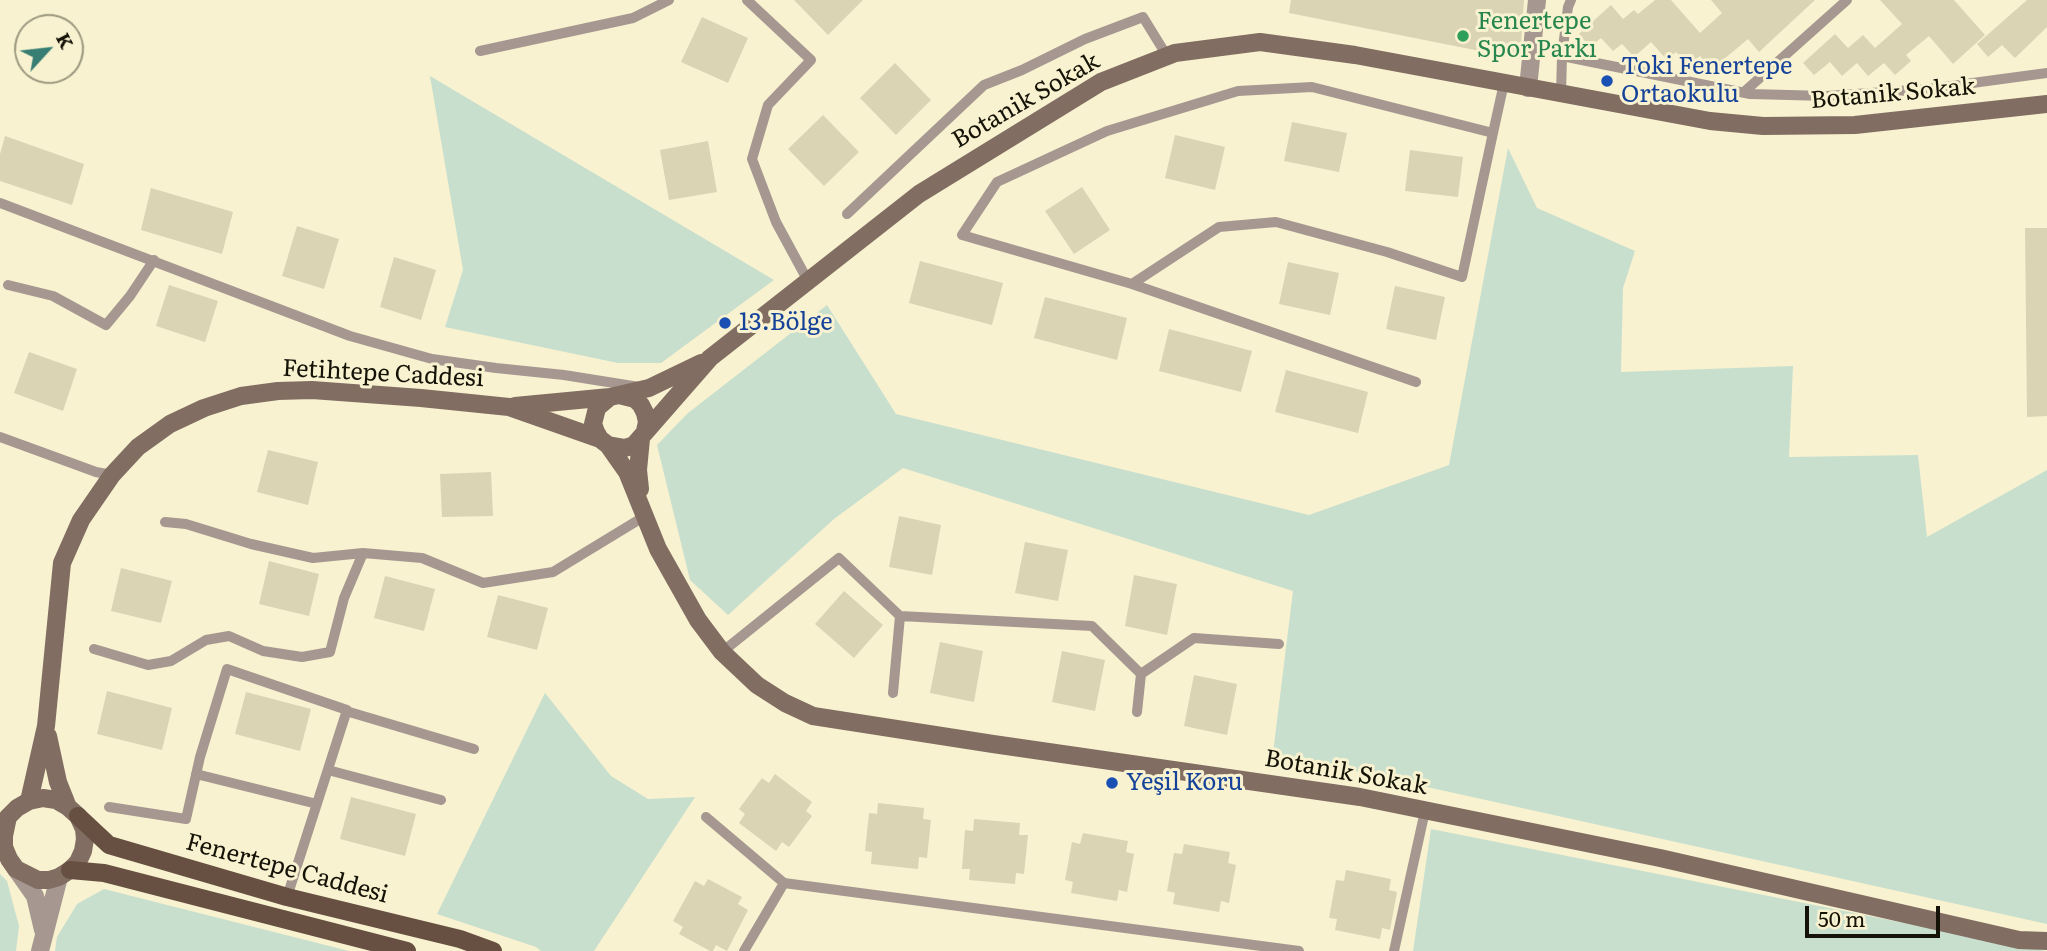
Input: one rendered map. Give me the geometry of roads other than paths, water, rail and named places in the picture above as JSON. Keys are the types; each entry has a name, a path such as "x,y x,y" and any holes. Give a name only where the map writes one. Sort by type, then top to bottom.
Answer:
{"main road":[{"name":"Botanik Sokak","path":"710,358 919,194 1101,82 1175,53 1260,42 1354,55 1710,121 1763,126 1856,125 2047,104"},
{"path":"509,407 614,396 649,388 710,358"},
{"path":"643,435 647,422 645,413 635,399 614,396 597,408 593,424 604,442 625,448 643,435 710,358"},
{"name":"Fetihtepe Caddesi","path":"16,807 46,726 62,563 81,520 112,475 138,447 170,425 204,408 242,396 312,390 509,407 604,442"},
{"name":"Botanik Sokak","path":"643,435 638,470 645,516"},
{"name":"Botanik Sokak","path":"604,442 627,472 657,549 677,585 722,652 757,685 785,703 813,716 1360,797 1660,858 2019,940 2047,941"},
{"name":"Fetihtepe Caddesi","path":"46,726 53,764 73,811"},
{"path":"43,799 56,800 73,811 84,829 85,839 78,862 65,874 38,880 16,869 2,846 8,817 16,807 43,799"},
{"name":"Fenertepe Caddesi","path":"73,811 109,845 287,897 460,939 494,951"},
{"name":"Fenertepe Caddesi","path":"65,874 104,873 408,951"},
{"path":"281,918 287,897"}],"street":[{"path":"1528,88 1537,0"},
{"path":"16,869 35,896 42,942"},
{"path":"42,942 65,874"}],"lane":[{"path":"480,51 633,18 669,0"},
{"path":"747,0 811,60 768,105 752,159 776,222 808,281"},
{"path":"1561,94 1562,56 1571,0"},
{"path":"1744,92 1847,0"},
{"path":"847,214 984,85 1085,39 1143,17 1167,56"},
{"path":"1562,56 1744,92 1828,96 1928,89 2047,73"},
{"path":"1132,284 1220,227 1276,222 1387,251 1462,277 1504,83"},
{"path":"1416,382 1132,284 962,234 998,182 1107,131 1238,92 1312,88 1493,133"},
{"path":"0,203 350,336 432,359 649,388"},
{"path":"8,285 53,296 106,324 130,296 153,260"},
{"path":"0,437 96,472 112,475"},
{"path":"164,522 186,524 251,544 313,558 363,553 422,558 483,583 553,572 645,516"},
{"path":"94,649 148,665 172,661 206,640 229,636 263,651 302,657 330,652 344,598 363,553"},
{"path":"722,652 839,558 900,616 1092,626 1141,674"},
{"path":"893,693 900,616"},
{"path":"1137,712 1141,674 1194,638 1279,644"},
{"path":"108,807 186,819 196,774 227,670 346,711 474,749"},
{"path":"287,897 346,711"},
{"path":"328,770 441,800"},
{"path":"196,774 317,804"},
{"path":"1394,951 1425,811"},
{"path":"706,817 784,883 1299,951"},
{"path":"744,951 784,883"}],"place":[{"name":"Fenertepe Spor Parkı","path":"1463,36"},
{"name":"Toki Fenertepe Ortaokulu","path":"1607,81"},
{"name":"13.Bölge","path":"725,323"},
{"name":"Yeşil Koru","path":"1112,783"}]}
